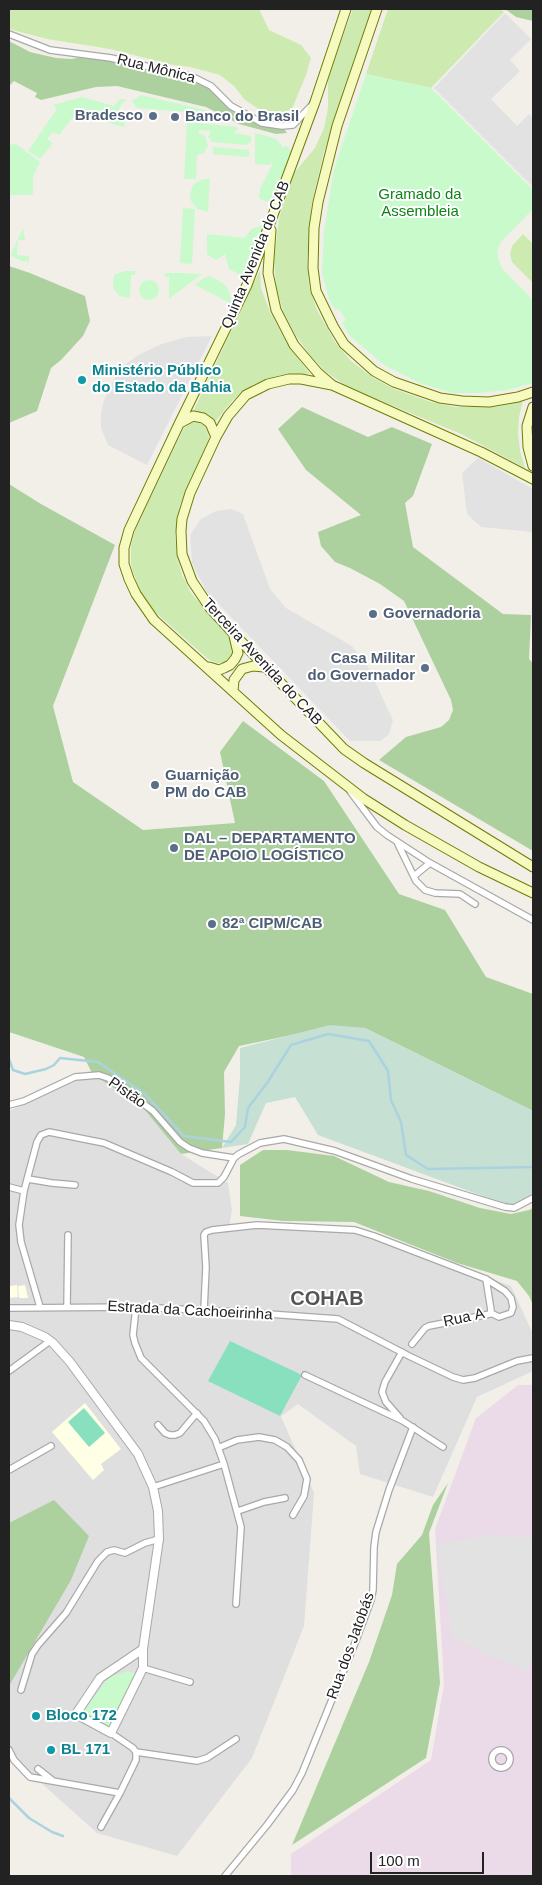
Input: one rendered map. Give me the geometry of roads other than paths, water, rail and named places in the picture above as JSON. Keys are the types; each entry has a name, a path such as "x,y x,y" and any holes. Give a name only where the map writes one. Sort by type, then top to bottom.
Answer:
{"main road":[{"name":"Quinta Avenida do CAB","path":"204,665 154,620 142,604 126,572 124,548 129,530 247,286 315,102 346,9"},
{"path":"376,9 337,126 318,202 314,228 312,268 316,291 344,344 374,371 394,382 440,398 462,401 488,402 518,397 533,392"},
{"path":"274,210 268,274 276,310 287,334 302,356 332,386 481,452 533,479"},
{"name":"Terceira Avenida do CAB","path":"332,386 301,379 280,380 262,386 246,395 235,406 216,437 186,505 180,531 182,554 192,581 201,596 264,668 335,740 353,755 533,866"},
{"path":"533,407 528,426 528,447 533,466"},
{"path":"179,424 193,416 203,418 210,423 216,437"},
{"path":"204,665 219,670 230,665 238,653 233,633"},
{"path":"204,665 281,734 364,799 433,842 533,893"},
{"path":"233,691 234,680 242,669 253,666 264,668"}],"street":[{"name":"Rua Mônica","path":"9,34 50,50 111,58 193,77 211,86 231,106 252,119 272,126 293,125 315,102"},
{"path":"343,782 377,827 430,863 533,920"},
{"path":"398,842 419,885 425,890 435,893 460,894 475,904"},
{"path":"414,876 430,863"},
{"name":"Pistão","path":"9,1105 24,1101 75,1077 100,1075 120,1086 153,1111 180,1142 189,1148 202,1153 234,1158"},
{"path":"40,1307 20,1237 19,1225 24,1191 37,1142 41,1135 49,1132 104,1143 193,1183 218,1182 224,1177 234,1158 260,1143 284,1139 335,1151 405,1177 506,1207 514,1208 533,1198"},
{"path":"28,1179 75,1185"},
{"path":"9,1187 24,1191"},
{"path":"204,1310 206,1266 204,1235 212,1230 257,1225 355,1230 486,1279 505,1291 511,1298 513,1307 510,1313 499,1317 491,1313"},
{"path":"67,1307 68,1235"},
{"name":"Rua A","path":"412,1344 425,1328 429,1326 491,1313 486,1279"},
{"path":"136,1307 133,1335 141,1358 197,1413 210,1429 224,1464 238,1512 241,1538 236,1604"},
{"name":"Estrada da Cachoeirinha","path":"9,1308 136,1307 338,1319 453,1377 464,1380 475,1378 518,1361 533,1358"},
{"path":"9,1325 34,1331 50,1341 70,1362 143,1462 153,1487 159,1521 143,1649 143,1668 112,1734"},
{"path":"9,1371 50,1341"},
{"path":"402,1352 385,1382 382,1392 386,1402 403,1421"},
{"path":"306,1375 403,1421 443,1448"},
{"path":"158,1424 170,1436 175,1435 197,1413"},
{"name":"Rua dos Jatobás","path":"225,1876 267,1825 293,1790 302,1773 369,1606 373,1590 376,1532 389,1490 413,1427"},
{"path":"218,1448 237,1440 259,1436 275,1440 287,1447 299,1460 307,1479 304,1496 293,1515"},
{"path":"9,1470 51,1446"},
{"path":"153,1487 224,1464"},
{"path":"238,1512 264,1502 285,1498"},
{"path":"21,1690 32,1654 66,1613 98,1561 108,1552 114,1550 124,1553 158,1539"},
{"path":"143,1649 100,1678 76,1714 112,1734 136,1752 197,1761 207,1758 236,1739"},
{"path":"143,1668 190,1682"},
{"path":"9,1750 14,1760 30,1777 120,1793"},
{"path":"101,1827 134,1765 136,1752"},
{"path":"38,1769 53,1782"}],"waterway":[{"path":"9,1059 13,1070 25,1074 46,1069 54,1065 60,1058 98,1062 145,1094 184,1136 231,1142 245,1127 248,1108 267,1083 291,1045 328,1034 369,1041 388,1071 391,1100 401,1122 406,1155 428,1169 533,1167"},
{"path":"9,1798 29,1818 52,1832 63,1836"}],"place":[{"name":"Bradesco","path":"153,116"},
{"name":"Banco do Brasil","path":"175,117"},
{"name":"Ministério Público do Estado da Bahia","path":"82,380"},
{"name":"Governadoria","path":"373,614"},
{"name":"Casa Militar do Governador","path":"425,668"},
{"name":"Guarnição PM do CAB","path":"155,785"},
{"name":"DAL – DEPARTAMENTO DE APOIO LOGÍSTICO","path":"174,848"},
{"name":"82ª CIPM/CAB","path":"212,924"},
{"name":"Bloco 172","path":"36,1716"},
{"name":"BL 171","path":"51,1750"}],"district":[{"name":"COHAB","path":"327,1299"}],"park label":[{"name":"Gramado da Assembleia","path":"420,204"}]}
